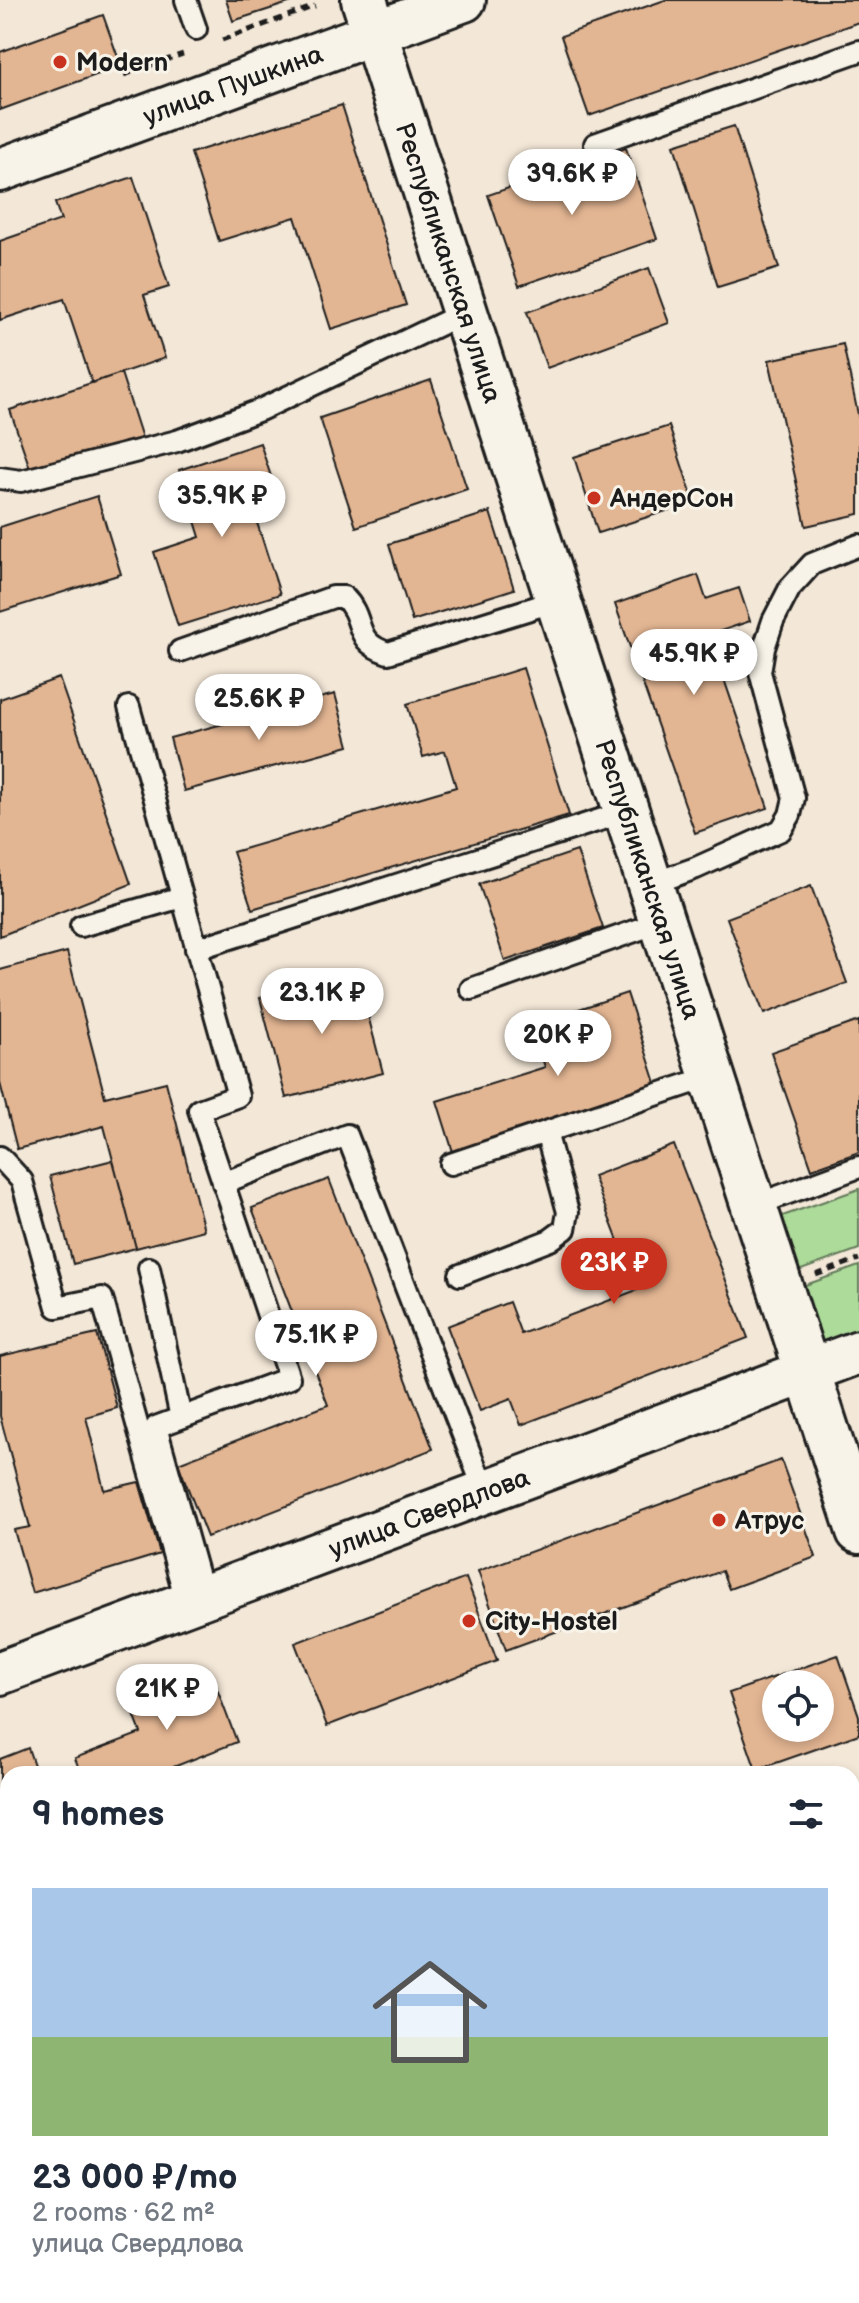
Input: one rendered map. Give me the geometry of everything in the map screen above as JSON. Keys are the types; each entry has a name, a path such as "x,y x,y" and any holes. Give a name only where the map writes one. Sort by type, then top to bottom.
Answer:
{"main road":[{"name":"Республиканская улица","path":"370,16 859,1531"}],"street":[{"name":"улица Пушкина","path":"0,170 370,16 464,0"},
{"name":"улица Свердлова","path":"0,1673 859,1352"}],"lane":[{"path":"186,0 196,29"},
{"path":"595,144 859,51"},
{"path":"0,478 21,481 177,441 260,410 466,312"},
{"path":"471,989 657,903 696,868 781,830 794,798 760,672 764,648 773,621 790,588 812,564 859,545"},
{"path":"180,651 333,597 344,597 352,605 366,642 388,653 559,600"},
{"path":"129,707 238,1096 199,1110 289,1378 156,1427 196,1601"},
{"path":"196,949 628,811"},
{"path":"81,926 182,897"},
{"path":"451,1164 712,1076"},
{"path":"460,1275 550,1240 565,1229 568,1212 546,1132"},
{"path":"223,1183 347,1135 485,1492"},
{"path":"0,1157 22,1181 57,1307 102,1298 196,1601"},
{"path":"753,1206 859,1167"},
{"path":"149,1268 181,1418"}],"path":[{"path":"815,1275 859,1259"}],"green space":[{"path":"859,1189 859,1249 793,1273 777,1218"},
{"path":"859,1266 859,1335 815,1351 797,1288"}],"building":[{"path":"226,0 298,0 233,21"},
{"path":"665,0 859,0 859,22 589,116 561,36"},
{"name":"Modern","path":"103,15 121,66 0,110 0,52"},
{"path":"342,105 406,305 331,329 295,217 219,241 191,153"},
{"path":"734,126 779,268 718,287 674,145"},
{"path":"626,148 657,239 519,286 488,195"},
{"path":"133,177 169,287 144,295 165,358 92,383 64,299 0,320 0,241 61,220 55,203"},
{"path":"649,268 669,323 547,368 527,312"},
{"path":"843,344 859,419 859,514 806,526 769,360"},
{"path":"121,373 142,438 32,474 10,410"},
{"path":"431,380 467,489 356,527 320,418"},
{"path":"669,426 694,502 598,533 574,457"},
{"path":"260,443 278,498 252,507 280,594 178,626 154,552 200,537 179,470"},
{"path":"97,496 121,574 0,612 0,527"},
{"path":"490,512 514,589 412,621 389,544"},
{"path":"698,575 706,599 739,588 750,621 709,635 768,808 695,833 615,604"},
{"path":"523,668 569,815 252,909 233,852 456,787 445,751 423,757 407,704"},
{"path":"59,678 131,884 0,936 0,699"},
{"path":"335,694 349,746 184,791 170,738"},
{"path":"577,851 603,928 505,961 479,884"},
{"path":"811,886 847,983 764,1014 727,918"},
{"path":"67,952 105,1097 166,1082 204,1230 136,1248 104,1126 17,1149 0,1083 0,970"},
{"path":"357,973 383,1073 286,1098 260,998"},
{"path":"627,993 658,1089 454,1155 437,1101 545,1067 531,1025"},
{"path":"859,1021 859,1152 812,1169 771,1052"},
{"path":"674,1145 748,1338 521,1425 511,1399 480,1411 447,1326 509,1302 521,1334 637,1290 593,1176"},
{"path":"113,1160 136,1248 73,1264 50,1176"},
{"path":"329,1179 433,1449 207,1537 178,1463 328,1405 252,1208"},
{"path":"97,1334 117,1408 86,1417 104,1490 139,1482 160,1554 32,1593 14,1530 30,1527 0,1416 0,1356"},
{"path":"781,1460 816,1557 729,1589 722,1571 506,1650 478,1571"},
{"path":"466,1578 497,1661 327,1726 295,1643"},
{"path":"838,1655 859,1716 859,1734 767,1766 755,1766 729,1693 762,1681 762,1742 834,1742 834,1670 795,1670"},
{"path":"211,1673 237,1742 176,1766 78,1766 75,1758 141,1733 130,1704"},
{"path":"28,1748 34,1766 0,1766 0,1759"}],"place":[{"name":"Modern","path":"60,62"},
{"name":"АндерСон","path":"594,498"},
{"name":"Атрус","path":"719,1520"},
{"name":"City-Hostel","path":"469,1621"}]}
